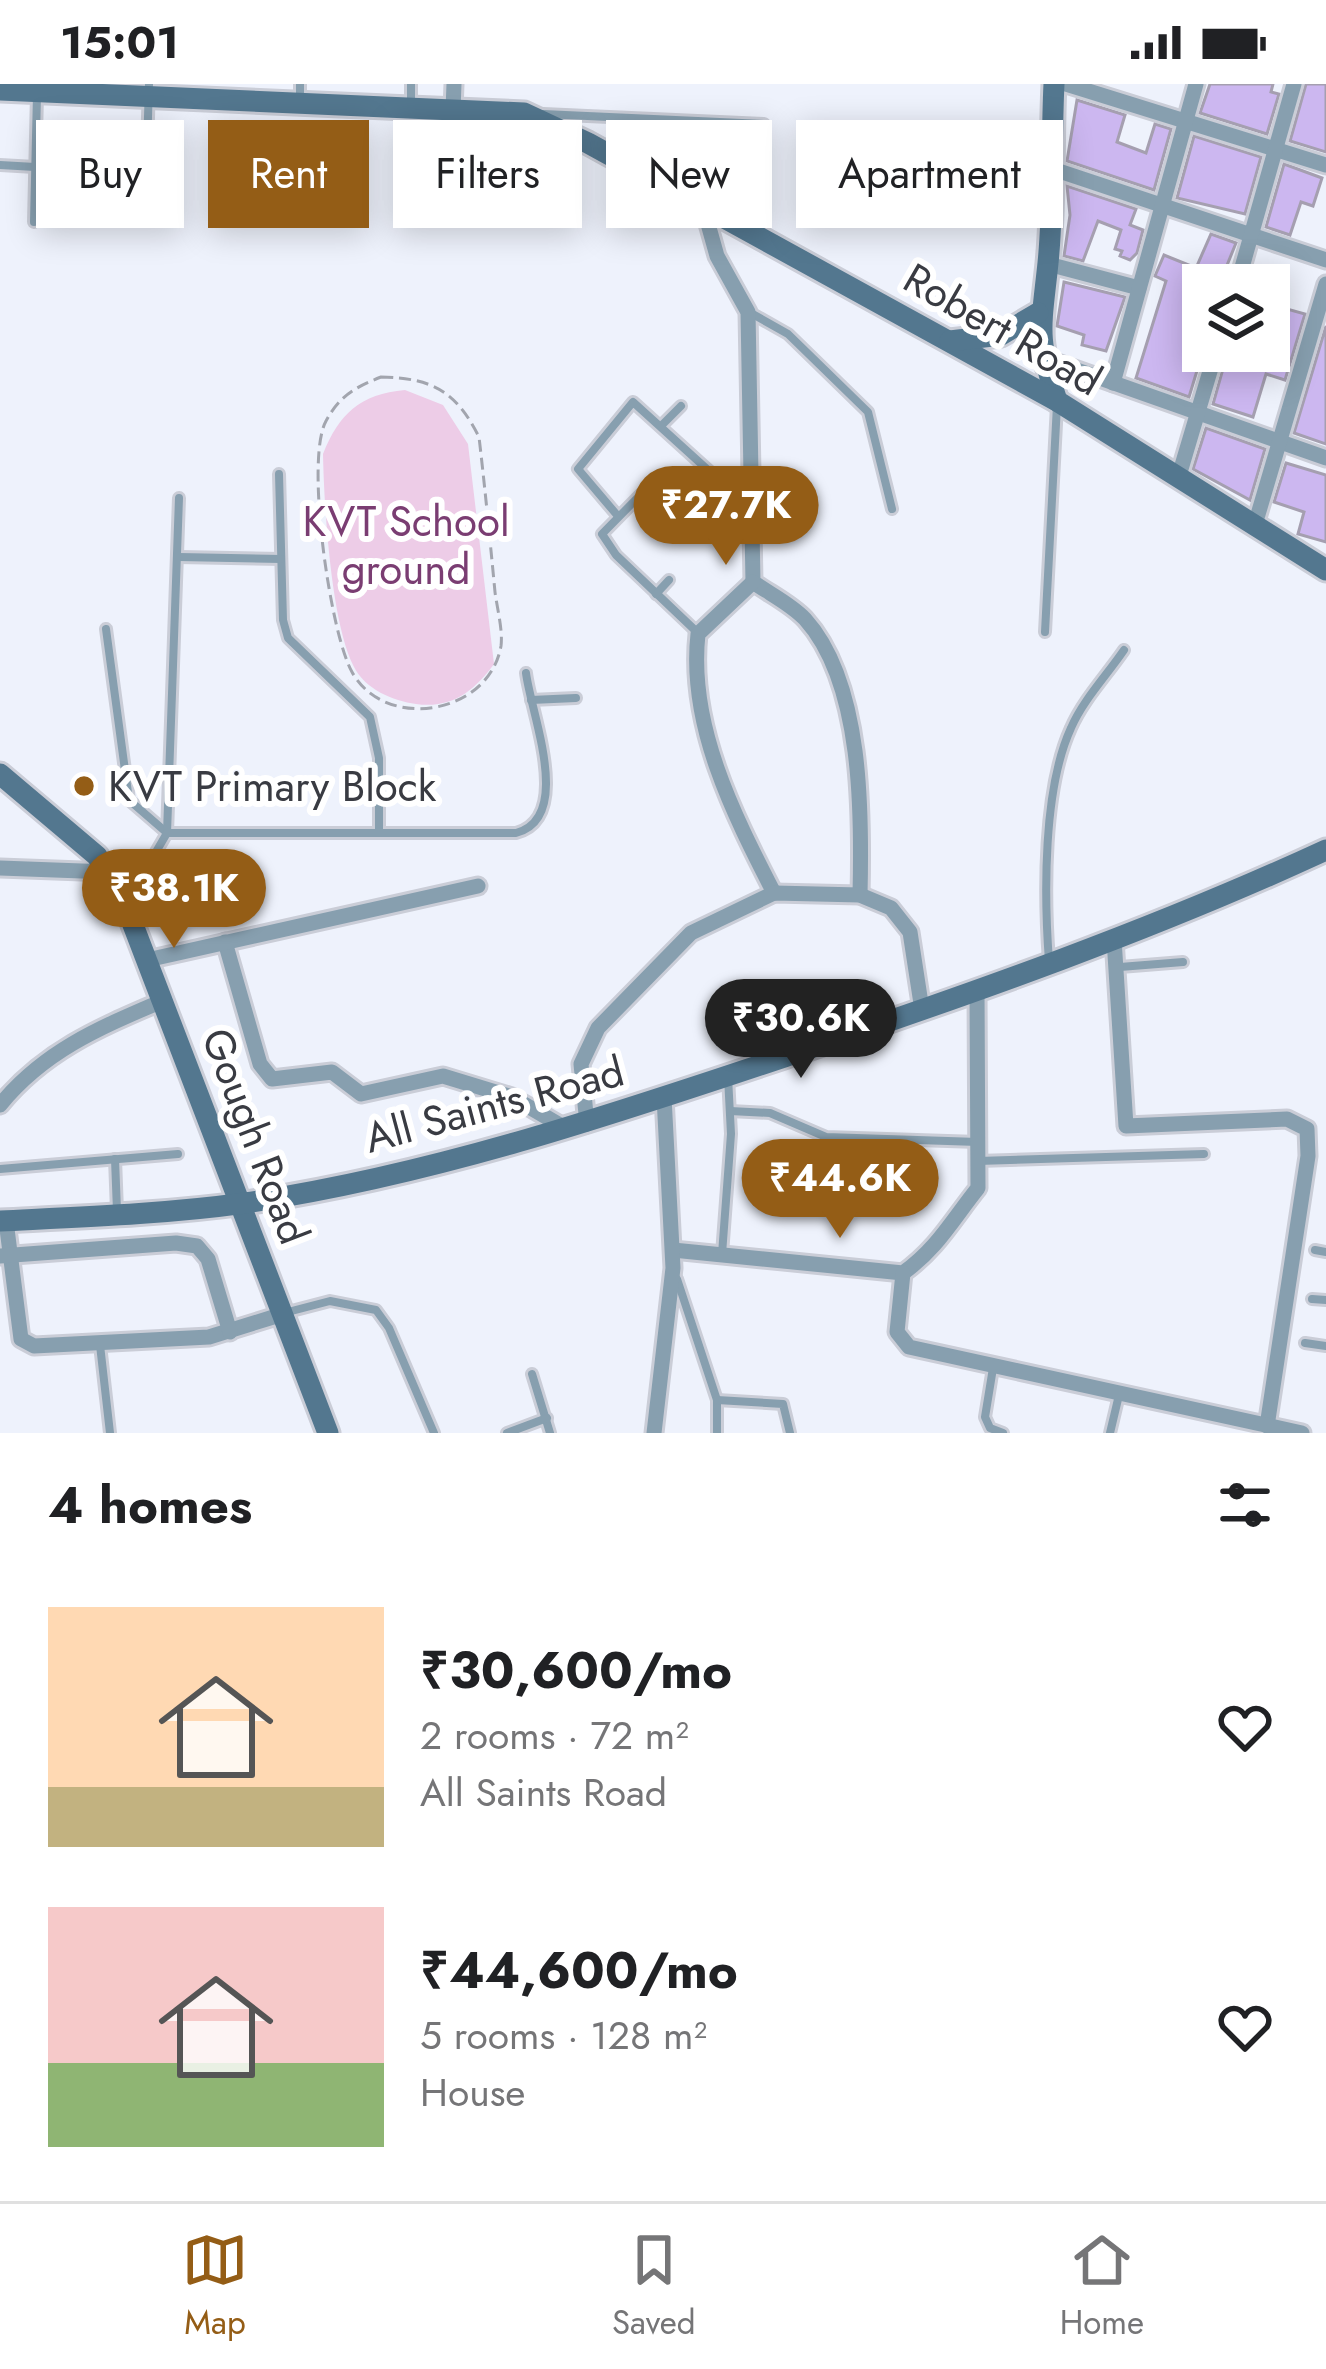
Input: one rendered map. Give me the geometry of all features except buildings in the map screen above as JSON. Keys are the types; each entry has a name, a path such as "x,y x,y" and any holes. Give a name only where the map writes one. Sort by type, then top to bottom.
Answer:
{"street":[{"path":"452,110 454,84"},
{"path":"1052,120 1054,84"},
{"path":"1066,84 1326,165"},
{"path":"1113,383 1196,84"},
{"path":"1243,264 1294,84"},
{"name":"Robert Road","path":"0,90 300,93 410,108 524,113 606,156"},
{"path":"1063,173 1326,260"},
{"path":"709,228 717,256 748,312 752,582 698,634 694,670 709,743 737,820 774,893"},
{"name":"Robert Road","path":"743,228 1057,401 1326,570"},
{"path":"1049,228 1048,264 1038,313 1043,358 1057,401"},
{"path":"1048,264 1139,288"},
{"path":"1254,528 1326,284"},
{"path":"944,340 972,342 1001,335 1038,313"},
{"path":"1043,358 1326,458"},
{"path":"1178,479 1210,372"},
{"path":"752,582 811,628 847,710 859,769 860,895"},
{"name":"Gough Road","path":"0,774 110,872 328,1433"},
{"name":"All Saints Road","path":"3,1221 241,1203 398,1174 576,1126 977,990 1114,939 1326,850"},
{"path":"0,868 110,872"},
{"path":"147,960 478,886"},
{"path":"225,941 260,1064 272,1078 332,1072 361,1094 443,1076 512,1097 576,1126 581,1064 598,1028 692,934 774,893 860,895 905,920 922,1010"},
{"path":"1114,939 1120,967 1126,1126 1287,1119 1307,1129 1308,1156 1261,1428"},
{"path":"977,990 978,1188 958,1207 943,1241 903,1273 897,1318 901,1341 1261,1428 1302,1433"},
{"path":"0,1105 22,1077 59,1049 162,1001"},
{"path":"654,1433 674,1259 664,1097"},
{"path":"3,1221 7,1320 21,1339 34,1346 230,1332 283,1314"},
{"path":"4,1255 176,1243 197,1246 208,1258 230,1332"},
{"path":"674,1259 722,1255 903,1273"}],"lane":[{"path":"410,108 411,84"},
{"path":"148,120 149,90"},
{"path":"34,222 37,92"},
{"path":"524,113 677,120"},
{"path":"0,165 35,167"},
{"path":"748,312 788,334 868,412 892,509"},
{"path":"1045,632 1057,401"},
{"path":"617,515 579,475 579,464 630,403 638,402 707,470 727,484 749,487"},
{"path":"661,426 681,406"},
{"path":"682,498 707,470"},
{"path":"279,474 288,638 359,705 376,734 379,833"},
{"path":"659,476 604,528 605,542 698,634"},
{"path":"125,904 167,833 179,499"},
{"path":"179,557 281,559"},
{"path":"656,594 669,580"},
{"path":"106,629 129,800 167,833 516,833 532,827 544,812 547,787 526,673"},
{"path":"1050,962 1053,806 1063,748 1073,722 1124,650"},
{"path":"531,700 576,698"},
{"path":"1120,967 1184,962"},
{"path":"722,1255 728,1076"},
{"path":"730,1111 770,1113 826,1137 978,1142"},
{"path":"0,1169 178,1154"},
{"path":"978,1161 1204,1154"},
{"path":"115,1159 117,1211"},
{"path":"1315,1250 1326,1252"},
{"path":"674,1259 716,1400 717,1433"},
{"path":"1312,1299 1326,1300"},
{"path":"283,1314 330,1301 376,1310 389,1328 434,1433"},
{"path":"1305,1343 1326,1346"},
{"path":"100,1344 110,1433"},
{"path":"993,1366 985,1418 990,1428 1003,1433"},
{"path":"532,1374 550,1433"},
{"path":"1110,1433 1120,1394"},
{"path":"716,1400 783,1403 790,1433"},
{"path":"507,1433 547,1418"}],"path":[{"path":"381,377 414,378 446,389 479,436 501,645 494,664 474,691 450,707 391,704 366,689 351,672 336,620 317,452 324,423 348,390 381,377"}],"green space":[{"name":"KVT School ground","path":"405,390 443,405 468,444 494,664 461,696 441,704 407,702 380,693 354,667 334,594 327,533 323,454 329,440 344,417 363,401"}],"place":[{"name":"KVT Primary Block","path":"84,786"}]}
